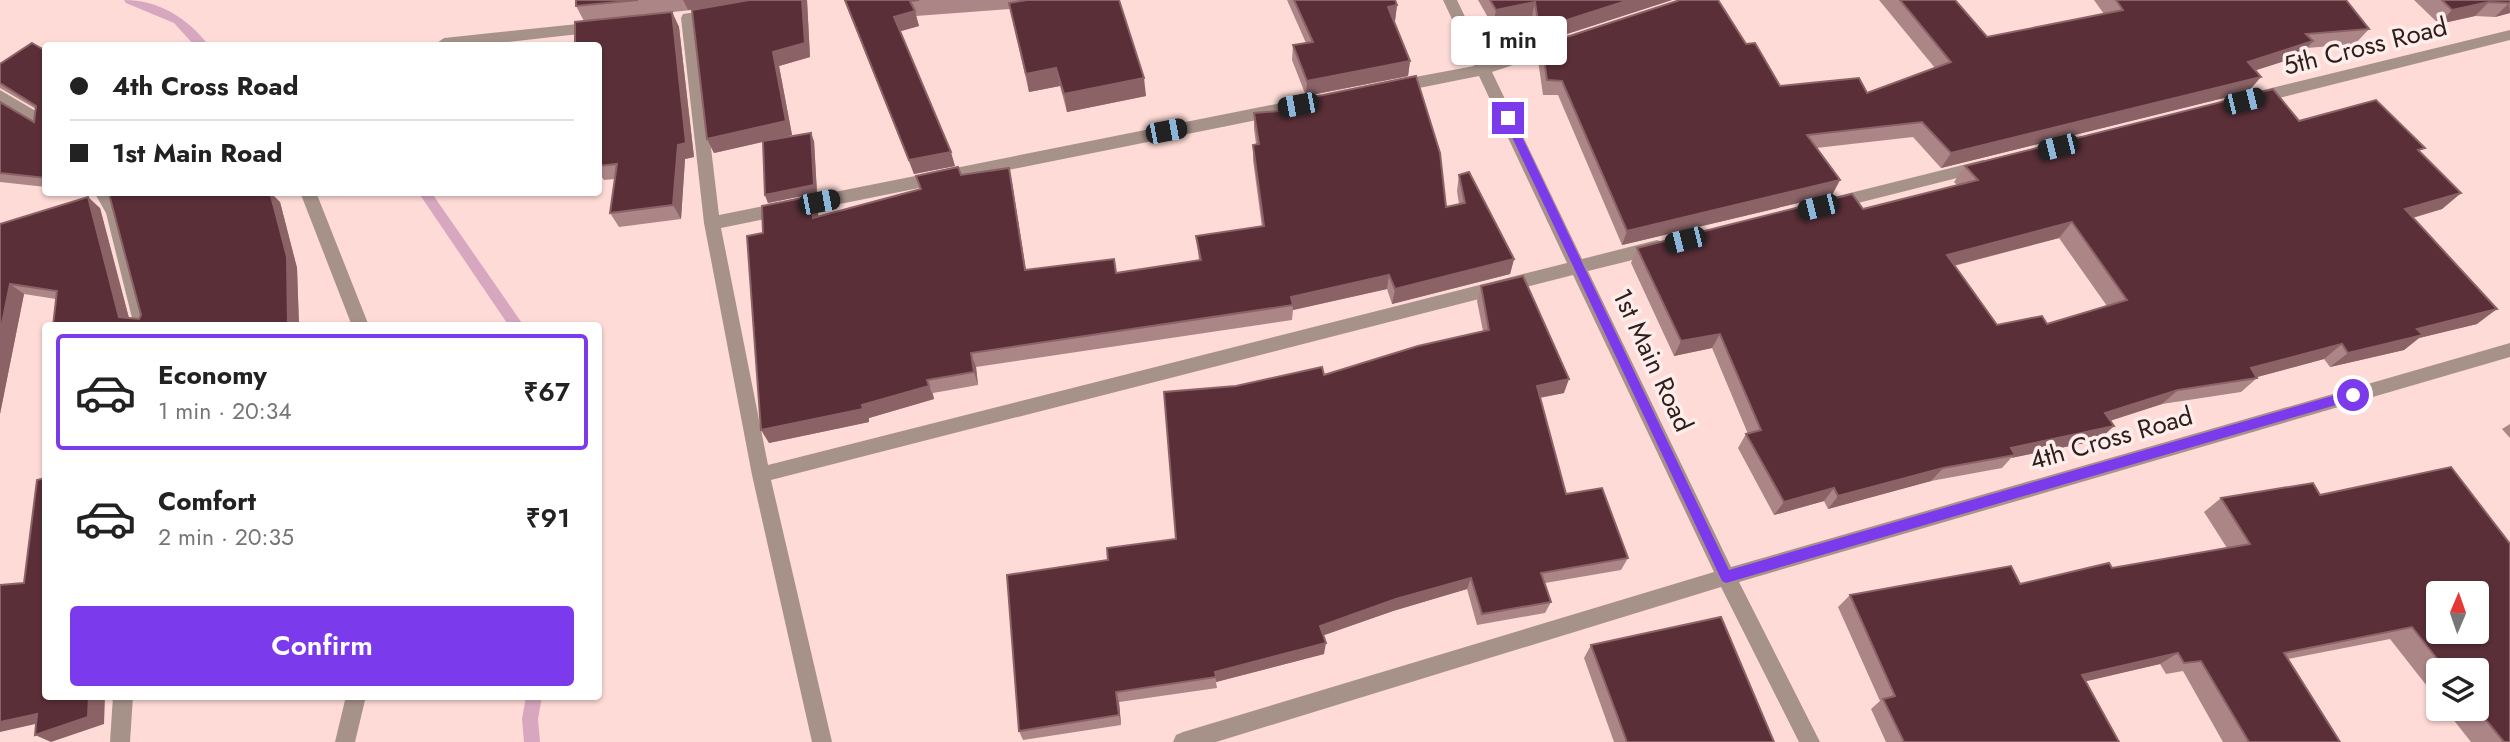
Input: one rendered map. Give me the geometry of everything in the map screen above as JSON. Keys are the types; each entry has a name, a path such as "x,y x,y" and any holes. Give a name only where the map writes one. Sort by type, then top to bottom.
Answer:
{"street":[{"name":"1st Main Road","path":"1450,0 1726,577 1811,742"},
{"path":"728,12 681,19 712,223 761,475 822,742"},
{"path":"454,42 606,26"},
{"name":"5th Cross Road","path":"2240,102 2510,35"},
{"path":"1376,90 1485,69 1577,39"},
{"path":"0,96 42,122"},
{"path":"712,223 1348,96"},
{"path":"1822,206 1997,162"},
{"path":"109,196 142,322"},
{"path":"310,196 359,322"},
{"path":"761,475 1673,243"},
{"name":"4th Cross Road","path":"1182,742 1726,577 2510,350"},
{"path":"120,742 123,700"},
{"path":"345,742 355,700"}],"building":[{"path":"576,0 638,0 576,6"},
{"path":"749,0 802,0 805,43 773,52 786,121 707,139 692,10"},
{"path":"845,0 919,0 910,1 915,11 894,17 951,152 909,160"},
{"path":"1027,0 1119,0 1144,78 1064,94 1056,68 1026,74 1009,3"},
{"path":"1294,0 1395,0 1397,5 1388,7 1410,61 1307,81 1293,45 1313,42"},
{"path":"1490,0 1629,0 1539,29 1535,2 1496,10"},
{"path":"1680,0 1718,0 1746,44 1755,43 1780,86 1859,78 1867,93 1951,62 1900,0 1955,0 1987,37 2123,10 2116,0 2346,0 2369,29 2306,34 2313,41 2248,62 2261,77 1951,153 1922,122 1807,135 1840,180 1627,231 1562,81 1547,80 1542,45"},
{"path":"2442,0 2510,0 2510,3 2489,2 2452,10"},
{"path":"672,12 686,143 678,145 673,205 610,213 617,164 602,166 602,42 575,42 575,22"},
{"path":"32,43 42,49 42,178 0,173 0,102 34,122 36,106 0,83 0,64"},
{"path":"1416,76 1440,153 1446,207 1465,203 1459,175 1469,172 1514,259 1395,289 1389,275 1291,297 1293,305 971,353 974,372 927,380 929,386 862,405 863,409 761,430 747,236 763,233 762,206 812,196 813,218 921,189 916,176 958,167 961,175 1009,168 1025,270 1114,259 1116,273 1201,260 1196,236 1264,226 1253,145 1259,144 1254,113 1317,108 1313,97"},
{"path":"2273,89 2299,121 2376,100 2425,148 2418,150 2461,193 2405,209 2497,309 2417,329 2423,335 2348,353 2342,344 2251,368 2257,378 2178,390 2105,413 2114,426 2011,448 2015,455 1943,468 1838,496 1834,488 1784,502 1746,434 1761,430 1720,334 1681,341 1637,248 1852,194 1863,209 1978,180 1965,166","holes":["2072,222 2127,300 2047,324 2042,316 1997,325 1947,255"]},
{"path":"811,133 814,185 765,195 763,141"},
{"path":"110,196 271,196 287,257 288,322 53,322 57,291 10,284 0,333 0,224 88,197 119,317 139,319 141,315"},
{"path":"1523,276 1569,379 1537,386 1566,494 1602,488 1628,558 1541,573 1551,602 1482,614 1471,578 1396,599 1320,626 1326,643 1215,672 1216,677 1116,692 1119,715 1019,731 1007,575 1108,560 1107,548 1176,539 1164,392 1236,386 1322,367 1324,375 1418,346 1489,330 1481,286"},
{"path":"2451,467 2510,544 2510,742 2504,742 2487,721 2489,721 2489,658 2437,658 2412,627 2284,653 2340,742 2249,742 2201,661 2184,663 2178,653 2082,675 2119,742 1904,742 1883,699 1895,696 1850,595 2011,566 2020,584 2109,563 2112,568 2250,544 2221,498 2313,483 2320,495"},
{"path":"42,479 42,700 89,700 88,717 35,735 37,714 0,722 0,585 24,583 37,480"},
{"path":"1721,617 1774,742 1627,742 1591,645"}],"waterway":[{"path":"130,0 178,20 199,42"},
{"path":"427,196 514,322"},
{"path":"532,742 530,719 533,700"}],"route":[{"path":"1508,118 1726,577 2353,395"}]}
